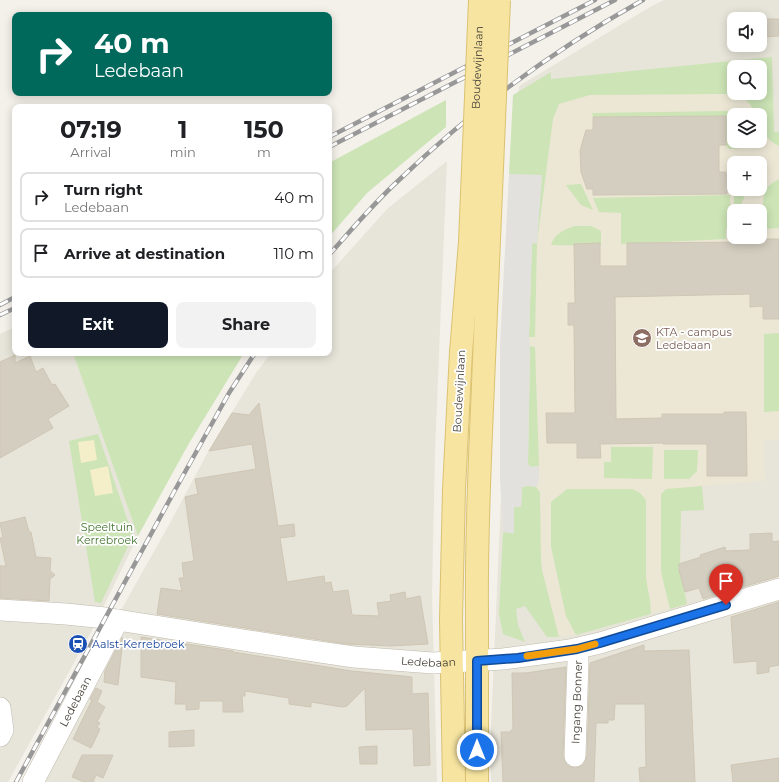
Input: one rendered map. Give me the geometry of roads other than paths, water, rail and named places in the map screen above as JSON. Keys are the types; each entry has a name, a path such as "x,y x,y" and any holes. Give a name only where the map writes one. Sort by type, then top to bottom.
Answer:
{"main road":[{"name":"Boudewijnlaan","path":"454,782 451,609 454,489 461,352 470,242 480,0"},
{"name":"Boudewijnlaan","path":"477,782 476,574 499,0"}],"street":[{"name":"Ledebaan","path":"0,610 66,614 118,620 354,657 433,663 518,658 577,649 779,589"},
{"name":"Ledebaan","path":"33,782 118,620"},
{"name":"Ingang Bonner","path":"575,756 578,660 577,649"},
{"path":"0,708 3,730 0,736"}],"railway":[{"path":"332,135 595,0"},
{"path":"332,145 615,0"},
{"path":"332,252 363,216 390,189 427,154 485,105 546,60 610,19 643,0"},
{"path":"0,305 12,299"},
{"path":"0,315 12,309"},
{"path":"16,782 175,490 229,393 253,356"}],"place":[{"name":"KTA - campus Ledebaan","path":"642,338"},
{"name":"Aalst-Kerrebroek","path":"78,644"}],"park label":[{"name":"Speeltuin Kerrebroek","path":"107,533"}]}
